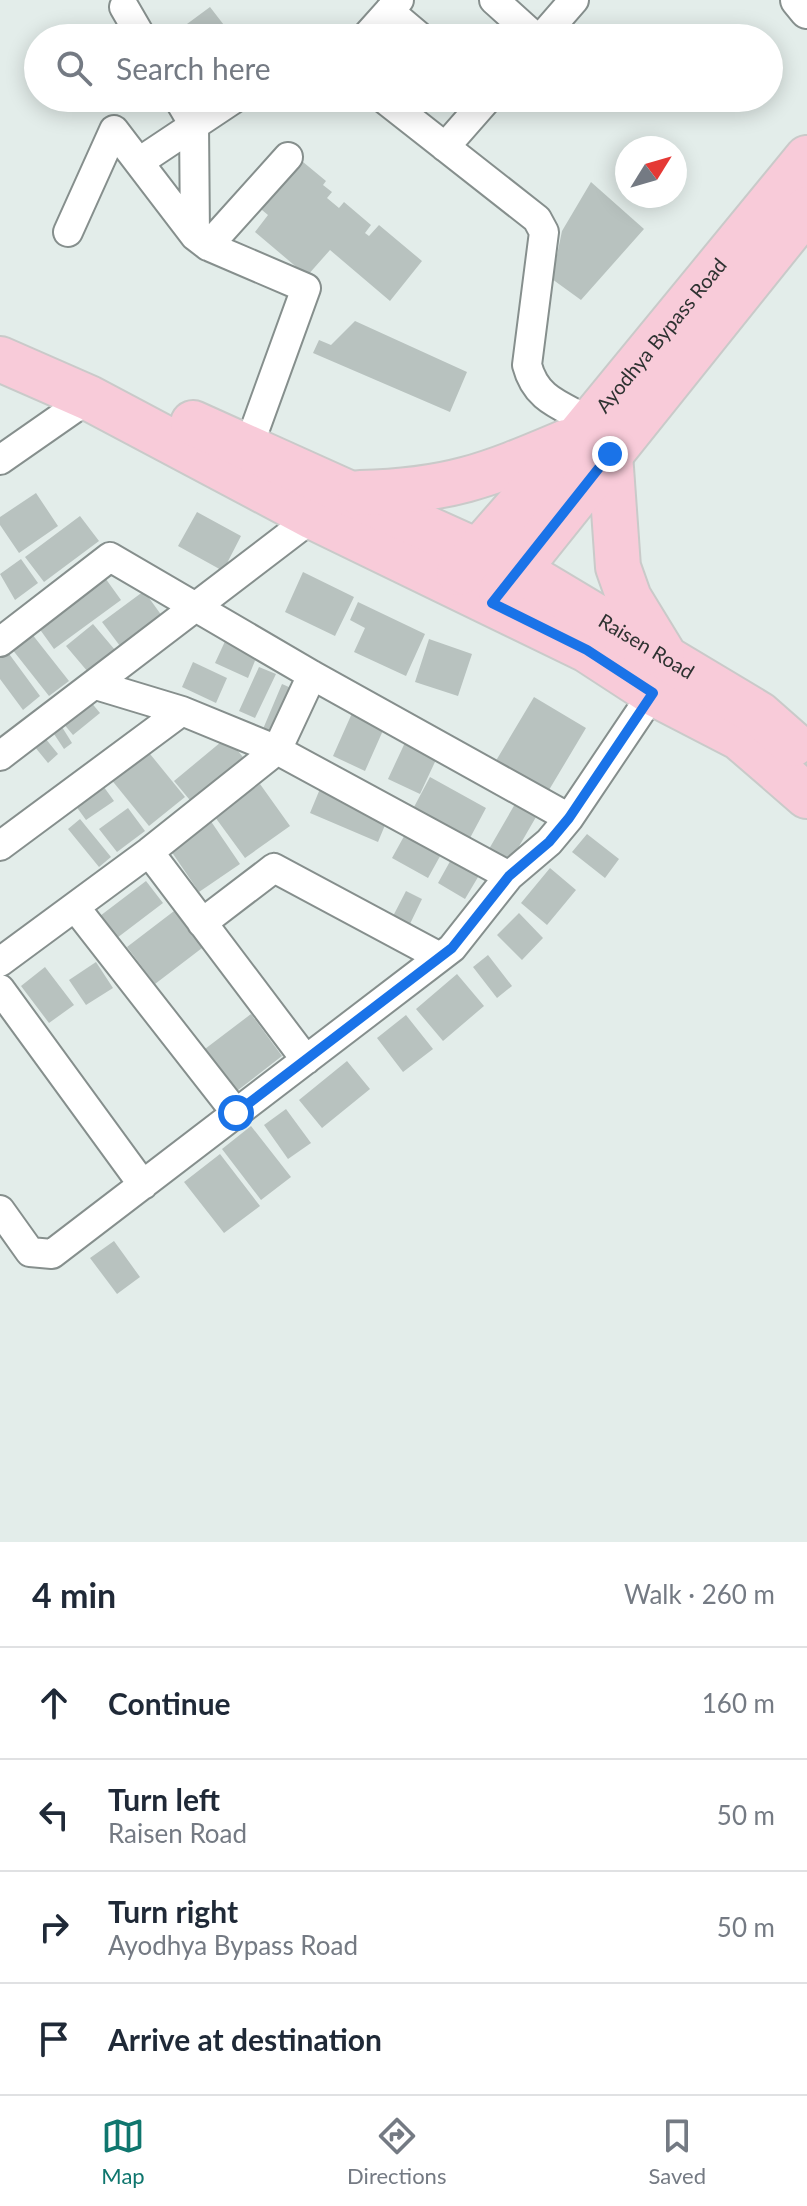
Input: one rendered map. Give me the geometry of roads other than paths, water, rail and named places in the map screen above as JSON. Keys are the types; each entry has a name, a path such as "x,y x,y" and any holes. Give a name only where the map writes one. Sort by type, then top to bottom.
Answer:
{"main road":[{"name":"Ayodhya Bypass Road","path":"504,586 594,437 807,158"},
{"name":"Ayodhya Bypass Road","path":"463,568 594,437 807,209"},
{"path":"0,337 349,493 463,568"},
{"path":"0,359 89,398 313,517 463,568"},
{"path":"349,493 418,491 464,482 594,437 618,567 659,676"},
{"name":"Raisen Road","path":"463,568 504,586 587,650 759,714 807,756"},
{"name":"Raisen Road","path":"659,676 740,738 807,796"}],"street":[{"path":"494,0 522,24"},
{"path":"551,24 574,0"},
{"path":"798,0 807,11"},
{"path":"378,24 394,6 409,24"},
{"path":"124,7 134,24"},
{"path":"186,112 194,125 202,241"},
{"path":"139,162 214,112"},
{"path":"401,112 537,219 544,232 527,365 531,383 540,394 594,437"},
{"path":"445,147 476,112"},
{"path":"68,232 114,130 202,241 306,288 248,448"},
{"path":"202,241 288,157"},
{"path":"0,460 89,398"},
{"path":"0,756 313,517"},
{"path":"0,642 110,557 312,675 569,818"},
{"path":"0,962 149,852 277,750 312,675"},
{"path":"0,1210 30,1252 52,1254 452,948 509,876 549,842 569,818 659,676"},
{"path":"96,685 182,711 277,750 509,876"},
{"path":"0,846 182,711"},
{"path":"149,852 306,1060"},
{"path":"202,923 274,868 440,957"},
{"path":"75,907 236,1113"},
{"path":"0,989 143,1185"}]}
